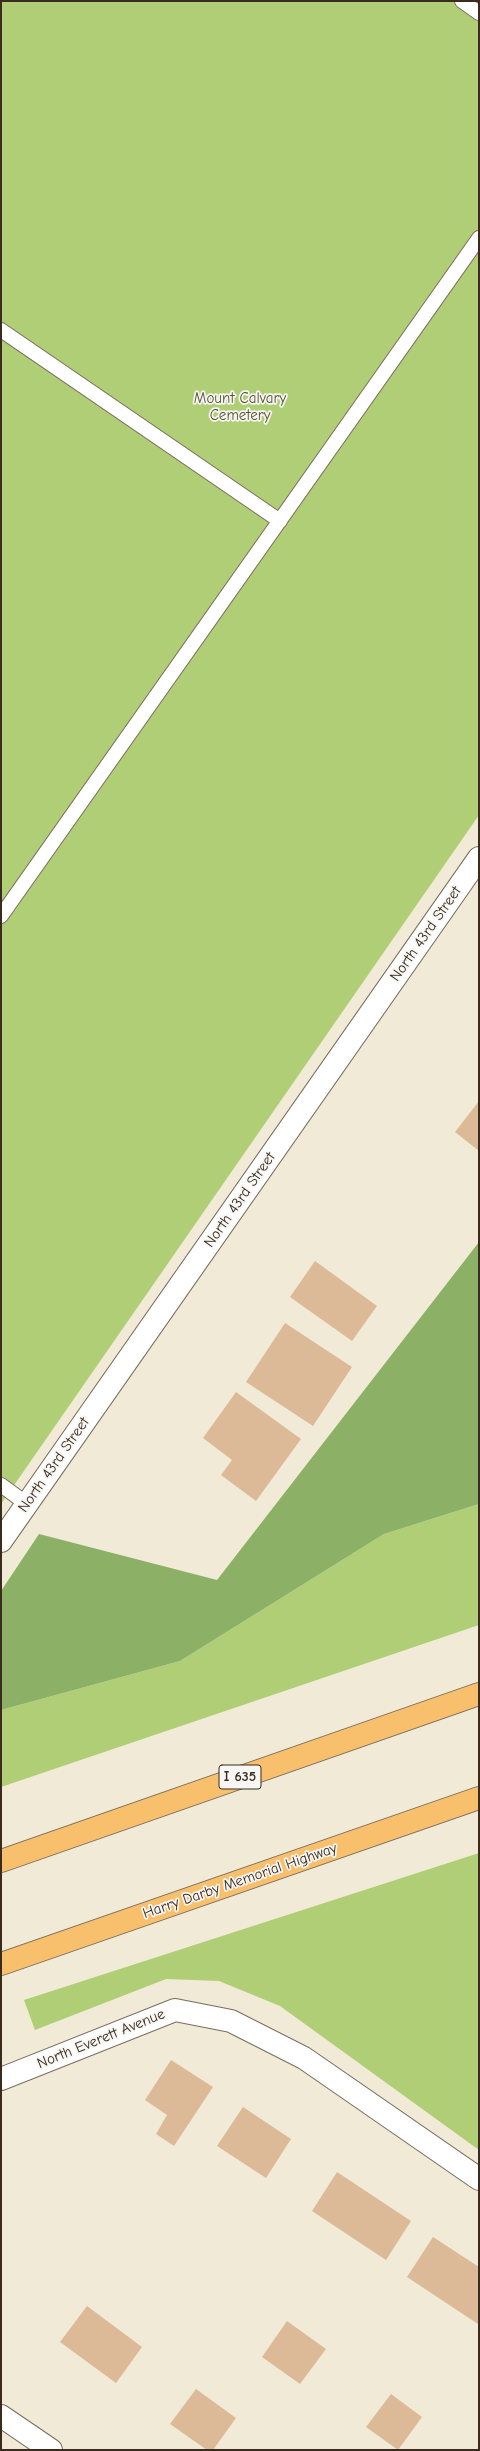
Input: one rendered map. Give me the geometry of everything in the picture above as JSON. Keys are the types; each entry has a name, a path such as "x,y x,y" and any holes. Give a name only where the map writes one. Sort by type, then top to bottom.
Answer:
{"highway":[{"name":"I 635","path":"1,1861 479,1694"},
{"name":"Harry Darby Memorial Highway","path":"1,1964 31,1955 479,1798"}],"street":[{"name":"North 43rd Street","path":"1,1541 479,858"},
{"name":"North Everett Avenue","path":"1,2079 175,2010 231,2021 304,2058 479,2179"},
{"path":"1,2416 52,2450"}],"lane":[{"path":"462,1 479,13"},
{"path":"1,916 479,238"},
{"path":"1,330 280,521"},
{"path":"1,1485 27,1504"}],"green space":[{"name":"Mount Calvary Cemetery","path":"1,1 479,1 479,815 1,1504"},
{"path":"479,1242 479,1504 384,1534 180,1661 1,1710 1,1591 39,1534 217,1580"},
{"path":"479,1504 479,1625 1,1787 1,1710 180,1661 384,1534"},
{"path":"479,1853 479,2150 280,2006 219,1981 166,1979 35,2030 24,2000"}],"building":[{"path":"479,1101 479,1151 455,1132"},
{"path":"315,1261 377,1306 352,1341 290,1297"},
{"path":"285,1323 352,1367 313,1426 246,1382"},
{"path":"236,1392 301,1439 256,1501 221,1475 232,1460 203,1438"},
{"path":"171,2060 213,2087 174,2146 156,2134 167,2115 145,2100"},
{"path":"243,2107 291,2139 266,2178 217,2146"},
{"path":"337,2172 411,2221 386,2260 312,2211"},
{"path":"433,2237 479,2267 478,2324 407,2277"},
{"path":"87,2306 142,2347 116,2383 60,2342"},
{"path":"287,2321 326,2349 300,2384 262,2357"},
{"path":"196,2389 236,2418 213,2450 207,2450 170,2424"},
{"path":"391,2394 422,2417 398,2450 366,2427"}]}
